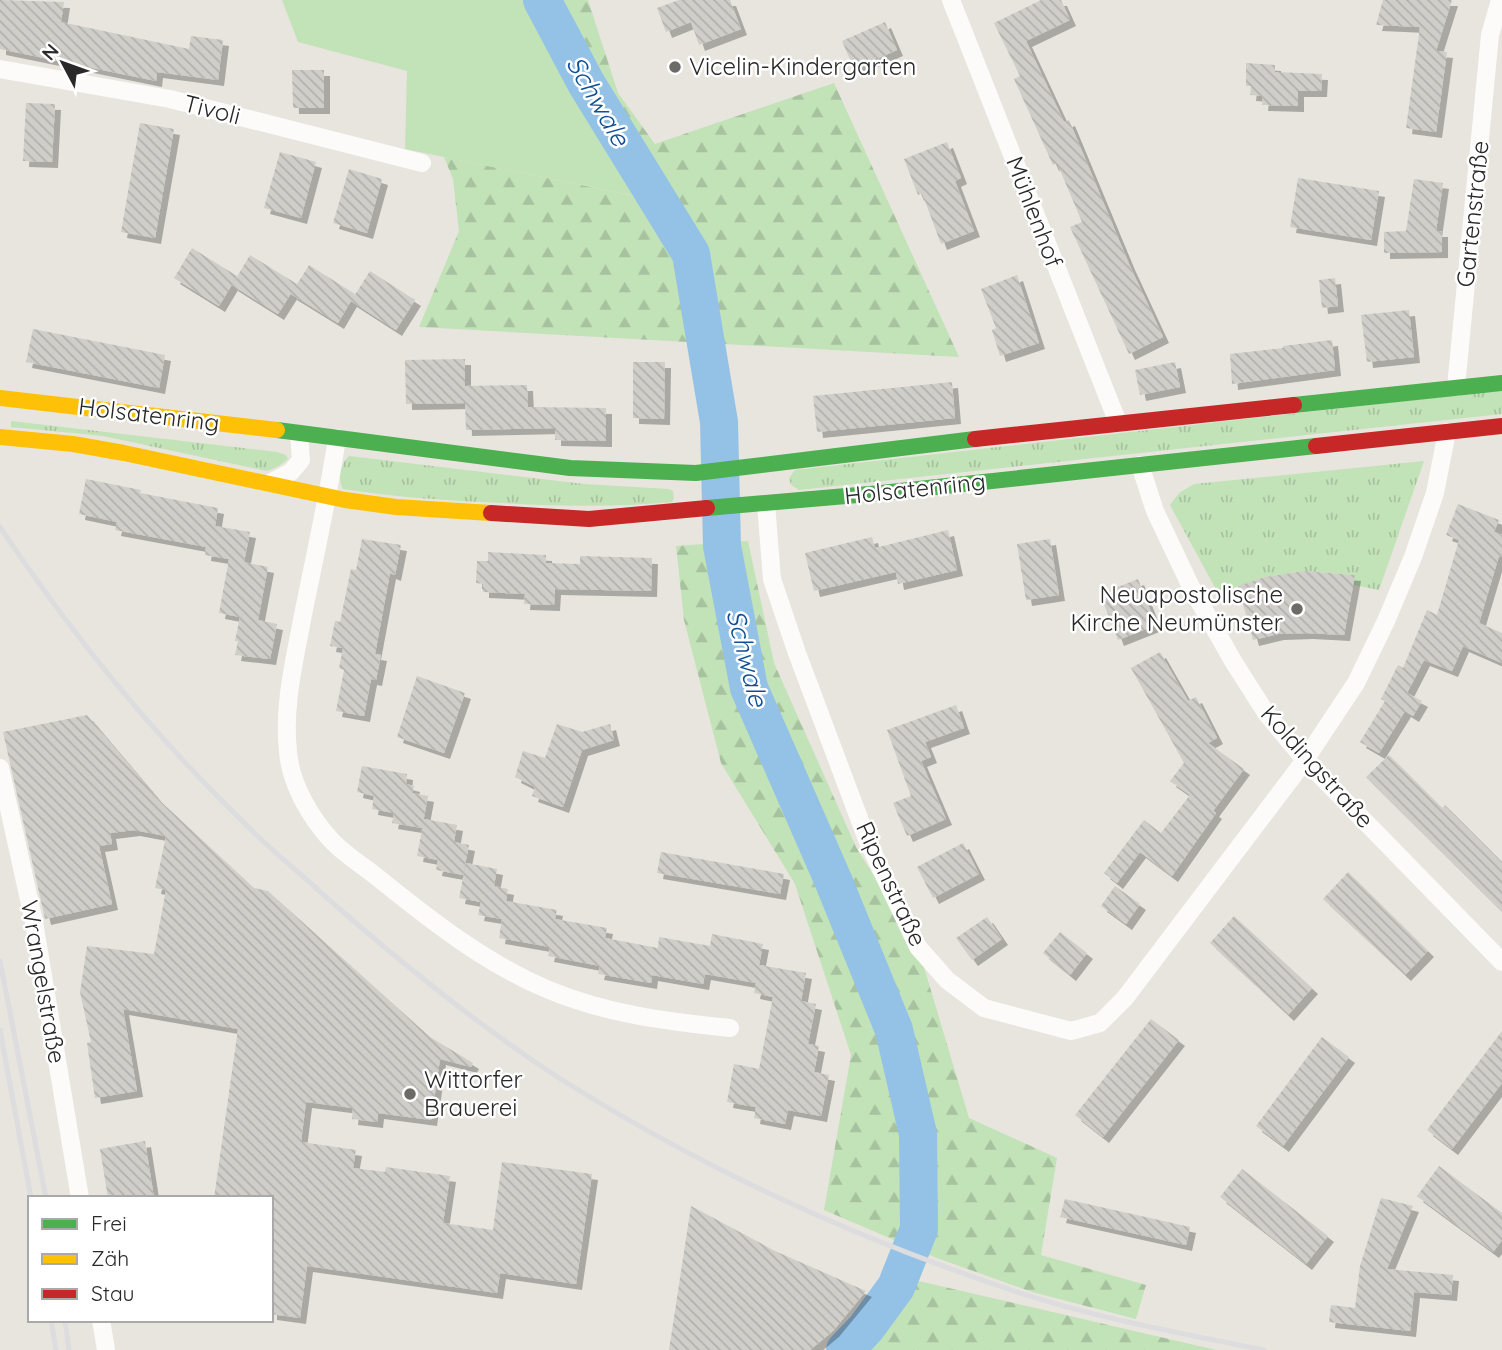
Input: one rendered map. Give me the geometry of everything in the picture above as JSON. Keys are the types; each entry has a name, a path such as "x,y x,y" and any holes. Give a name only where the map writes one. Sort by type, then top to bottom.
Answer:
{"main road":[{"name":"Holsatenring","path":"0,398 167,416 570,468 696,473 1502,383"},
{"name":"Holsatenring","path":"0,437 73,444 270,483 328,498 396,507 589,519 766,504 1502,426"}],"street":[{"name":"Mühlenhof","path":"951,0 1118,424"},
{"name":"Gartenstraße","path":"1456,387 1490,35 1500,0"},
{"name":"Tivoli","path":"0,69 170,99 422,163"},
{"name":"Ripenstraße","path":"766,504 772,579 797,653 868,842 918,947 947,980 984,1008 1071,1031 1100,1023 1125,998 1306,760 1356,683 1413,557 1435,493 1447,432"},
{"path":"270,483 291,472 301,460 299,434"},
{"path":"337,438 328,498 291,676 286,722 288,755 296,784 311,813 332,841 412,905 513,973 549,990 584,1002 688,1024 730,1028"},
{"name":"Koldingstraße","path":"1140,465 1155,511 1191,587 1266,713 1306,760 1502,962"},
{"name":"Wrangelstraße","path":"0,768 34,922 80,1196"},
{"path":"101,1322 106,1350"}],"green space":[{"path":"282,0 542,0 660,201 405,149 407,71 298,42"},
{"path":"542,0 588,0 618,93 655,144 834,83 959,357 419,327 459,231 453,179 444,157 659,201"},
{"path":"1502,390 1502,414 799,490 791,485 789,478 795,470"},
{"path":"11,421 277,452 286,455 288,459 267,471 103,436 11,427"},
{"path":"349,456 584,484 669,489 673,491 674,498 672,502 601,506 395,496 343,489 341,471"},
{"path":"1424,461 1379,590 1353,585 1354,575 1304,571 1265,577 1218,593 1170,505 1179,493 1194,484"},
{"path":"748,541 774,663 856,847 918,947 969,1118 1057,1158 1041,1255 1146,1285 1136,1319 1032,1292 934,1257 824,1210 851,1055 795,884 721,763 684,620 676,546"},
{"path":"897,1276 1216,1350 827,1350"}],"building":[{"path":"0,0 64,2 61,22 189,49 191,36 223,40 218,80 157,72 156,81 0,49"},
{"path":"679,0 730,0 741,29 699,45 691,22 666,32 657,8"},
{"path":"1041,0 1061,0 1070,20 1026,41 1064,122 1069,120 1129,264 1163,337 1129,354 1070,227 1082,222 1057,163 1053,165 1014,79 1020,76 994,23"},
{"path":"1383,0 1452,0 1436,51 1447,52 1436,132 1406,128 1420,27 1376,25"},
{"path":"885,22 897,50 854,69 842,41"},
{"path":"1246,63 1275,65 1275,72 1322,74 1321,91 1298,91 1298,106 1262,105 1263,96 1250,95 1251,86 1246,86"},
{"path":"292,70 324,70 324,108 293,108"},
{"path":"26,103 55,104 52,162 23,161"},
{"path":"140,123 174,129 155,238 121,232"},
{"path":"947,142 961,178 955,181 974,231 941,244 922,193 918,195 904,159"},
{"path":"280,152 316,162 301,218 264,208"},
{"path":"349,169 382,179 367,233 333,223"},
{"path":"1298,178 1379,191 1371,240 1290,227"},
{"path":"1414,179 1443,183 1436,231 1442,231 1442,252 1384,253 1384,232 1406,231"},
{"path":"192,248 237,276 219,306 174,278"},
{"path":"250,255 297,284 278,314 232,285"},
{"path":"309,265 355,294 338,323 291,294"},
{"path":"370,271 415,300 396,330 351,301"},
{"path":"1017,275 1039,343 1000,356 992,330 996,328 981,289"},
{"path":"1335,278 1338,306 1322,308 1319,280"},
{"path":"1409,310 1414,357 1367,362 1361,315"},
{"path":"33,329 165,355 159,388 26,362"},
{"path":"1332,340 1335,370 1232,384 1230,354"},
{"path":"465,359 465,386 527,385 528,407 606,408 606,441 555,440 555,428 466,430 465,403 406,404 405,360"},
{"path":"633,362 665,362 664,419 633,418"},
{"path":"1175,362 1180,387 1140,395 1135,370"},
{"path":"952,382 955,418 817,432 813,396"},
{"path":"86,479 218,508 215,526 250,532 244,562 268,567 258,620 277,624 270,659 235,655 240,617 219,613 229,559 205,555 206,547 115,530 117,522 79,514"},
{"path":"1458,504 1499,520 1494,532 1502,535 1502,557 1499,556 1479,623 1502,633 1502,663 1463,646 1452,671 1424,660 1407,693 1422,701 1413,716 1405,711 1379,753 1360,742 1385,701 1381,699 1398,665 1403,668 1427,610 1437,615 1459,540 1446,535"},
{"path":"948,530 957,570 898,584 896,572 814,591 805,553 872,537 875,548"},
{"path":"362,539 401,545 395,575 390,573 375,654 381,655 376,680 371,679 364,716 336,711 344,670 339,668 343,648 330,646 335,621 340,622 351,569 356,570"},
{"path":"1050,539 1059,595 1026,600 1017,544"},
{"path":"488,552 546,555 546,563 580,564 580,556 652,558 651,591 555,589 554,605 524,604 525,594 483,592 483,584 476,583 477,561 488,561"},
{"name":"Neuapostolische Kirche Neumünster","path":"1304,571 1355,575 1344,635 1278,634 1253,640 1238,586 1265,577"},
{"path":"1138,579 1156,625 1118,640 1100,594"},
{"path":"1160,652 1188,701 1196,697 1217,738 1208,743 1244,769 1213,811 1216,813 1172,876 1140,852 1117,883 1104,873 1144,820 1161,833 1190,795 1170,781 1184,763 1131,668"},
{"path":"417,676 465,693 444,753 397,737"},
{"path":"956,705 964,728 925,742 931,757 921,761 946,819 907,836 893,803 911,796 887,730"},
{"path":"87,715 158,799 254,888 268,891 430,1037 473,1063 471,1067 440,1059 431,1120 378,1113 377,1122 352,1119 353,1108 306,1102 301,1142 356,1150 353,1168 385,1172 386,1167 450,1176 443,1223 493,1230 502,1162 592,1174 576,1284 500,1273 497,1293 307,1266 300,1318 273,1314 273,1196 214,1196 238,1029 123,1009 137,1091 95,1098 87,1043 91,1042 80,992 87,946 154,954 166,890 155,888 166,836 134,830 110,833 112,844 99,846 112,904 45,919 3,732"},
{"path":"557,724 582,732 610,724 614,740 582,750 563,807 532,796 535,787 515,777 523,751 545,758"},
{"path":"1389,755 1442,808 1445,805 1502,862 1502,912 1366,777"},
{"path":"362,766 407,774 406,784 414,786 412,793 428,796 422,828 392,823 394,813 372,809 374,796 357,792"},
{"path":"424,819 457,825 454,842 469,845 463,875 436,870 438,860 417,856"},
{"path":"963,843 979,874 933,898 917,867"},
{"path":"661,852 784,874 780,894 657,873"},
{"path":"466,863 497,869 494,886 508,889 506,901 557,910 555,919 607,928 605,938 658,948 659,937 710,946 712,934 763,944 759,965 806,973 801,1001 816,1004 808,1044 819,1046 814,1072 829,1075 821,1116 788,1110 785,1124 754,1118 756,1107 727,1102 734,1064 759,1069 773,997 754,993 756,983 705,974 703,984 652,975 651,983 598,974 600,966 548,956 550,947 499,938 502,919 478,915 481,902 459,898"},
{"path":"1348,872 1428,951 1405,975 1323,899"},
{"path":"1115,886 1140,904 1126,924 1101,906"},
{"path":"1234,916 1312,988 1288,1015 1210,943"},
{"path":"987,917 1002,939 972,960 956,938"},
{"path":"1060,932 1087,953 1070,975 1043,953"},
{"path":"1151,1019 1179,1040 1103,1137 1075,1115"},
{"path":"1502,1031 1502,1083 1452,1149 1427,1130"},
{"path":"1322,1037 1349,1057 1283,1146 1256,1126"},
{"path":"145,1141 154,1196 108,1196 100,1149"},
{"path":"1439,1166 1502,1213 1502,1240 1493,1252 1417,1196"},
{"path":"1242,1169 1328,1236 1306,1264 1220,1197"},
{"path":"1381,1198 1413,1206 1387,1269 1453,1275 1451,1295 1414,1292 1410,1331 1329,1322 1331,1305 1355,1308 1360,1266"},
{"path":"1065,1199 1190,1227 1186,1245 1060,1217"},
{"path":"691,1206 775,1251 866,1291 833,1331 810,1350 669,1350"}],"waterway":[{"name":"Schwale","path":"542,0 586,83 691,254 719,422 722,546 749,688 833,880 894,1030 918,1134 919,1229 896,1287 866,1328 845,1350"}],"railway":[{"path":"0,527 91,652 157,732 228,807 282,859 413,971 550,1072 660,1138 717,1168 893,1247 1014,1291 1075,1309 1264,1350"},
{"path":"0,961 46,1196"},
{"path":"0,1030 31,1196"},
{"path":"51,1322 56,1350"},
{"path":"65,1322 69,1350"}],"traffic: fast":[{"path":"1294,405 1502,383"},
{"path":"277,430 570,468 696,473 975,439"},
{"path":"707,508 881,493 1316,446"}],"traffic: slow":[{"path":"0,398 277,430"},
{"path":"0,437 73,444 124,453 345,500 396,507 491,513"}],"traffic: jam":[{"path":"975,439 1294,405"},
{"path":"1316,446 1502,426"},
{"path":"491,513 589,519 707,508"}],"place":[{"name":"Vicelin-Kindergarten","path":"675,67"},
{"name":"Neuapostolische Kirche Neumünster","path":"1297,609"},
{"name":"Wittorfer Brauerei","path":"410,1094"}]}
